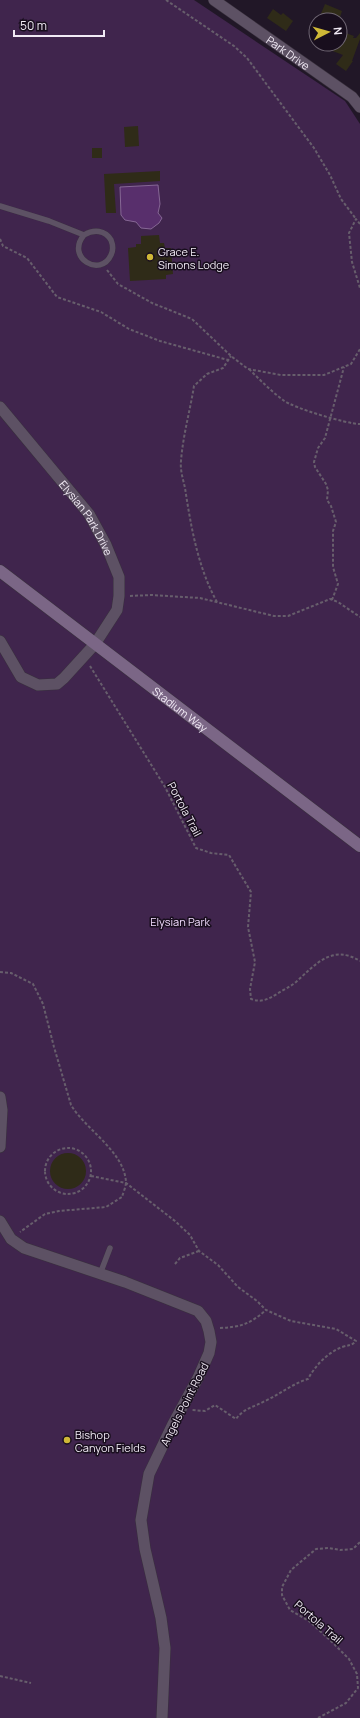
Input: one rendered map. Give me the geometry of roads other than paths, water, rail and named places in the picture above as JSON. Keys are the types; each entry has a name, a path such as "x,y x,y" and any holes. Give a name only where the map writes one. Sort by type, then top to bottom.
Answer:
{"main road":[{"name":"Stadium Way","path":"0,571 360,846"}],"street":[{"name":"Park Drive","path":"214,0 352,97 360,106"},
{"name":"Elysian Park Drive","path":"0,408 88,514 106,545 119,577 117,610 95,644"},
{"path":"0,641 21,677 38,685 57,684 95,644"},
{"path":"0,1097 2,1110 0,1147"},
{"name":"Angels Point Road","path":"0,1221 11,1238 24,1248 198,1311 206,1321 211,1342 209,1353 198,1378 173,1424 150,1474 141,1520 145,1548 161,1618 165,1648 165,1677 162,1718"}],"lane":[{"path":"0,206 49,221 84,234 100,231 109,237 112,243 111,256 102,264 93,265 82,259 79,253 79,245 84,234"},
{"path":"99,1274 110,1248"}],"place":[{"name":"Grace E. Simons Lodge","path":"150,257"},
{"name":"Bishop Canyon Fields","path":"67,1440"}],"park label":[{"name":"Elysian Park","path":"180,921"}]}
